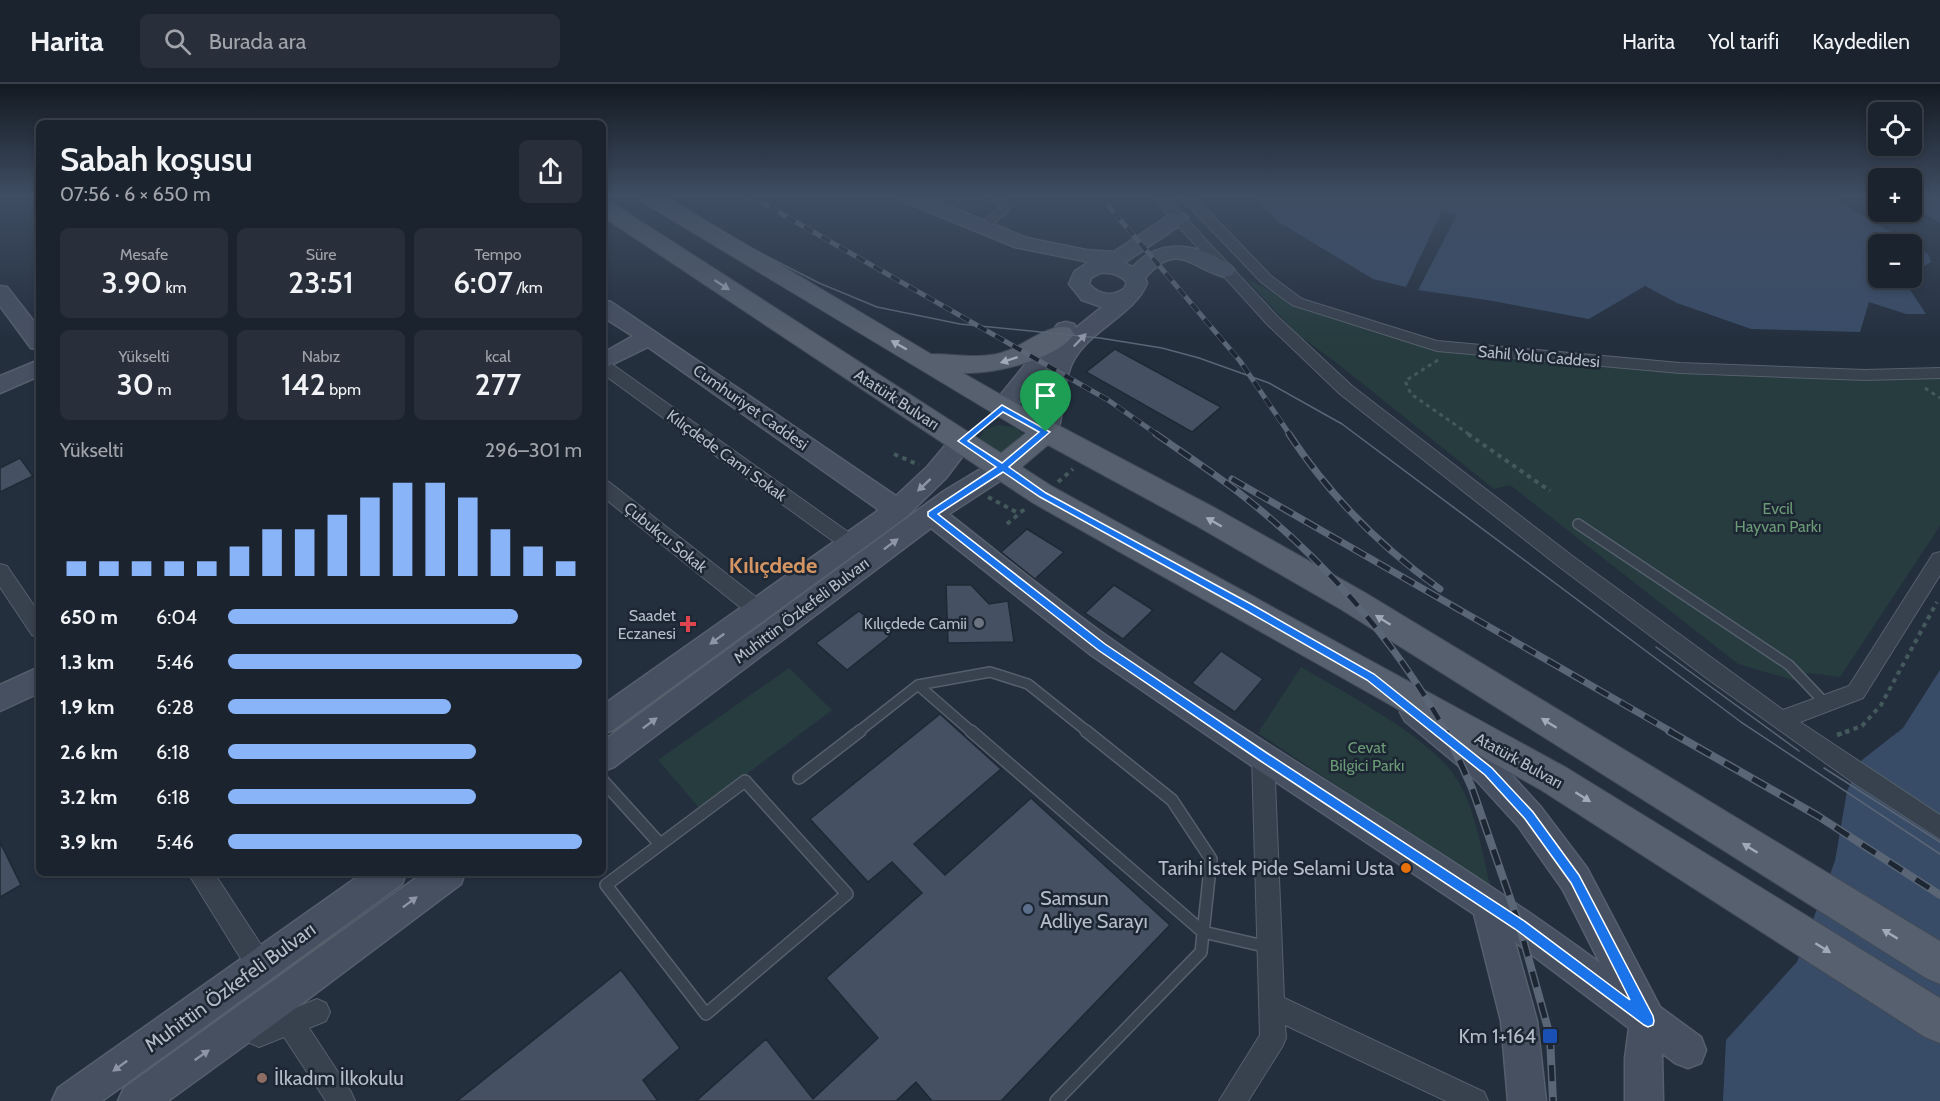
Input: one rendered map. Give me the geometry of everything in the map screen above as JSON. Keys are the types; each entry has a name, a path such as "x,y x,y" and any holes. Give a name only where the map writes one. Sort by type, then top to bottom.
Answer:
{"main road":[{"name":"Atatürk Bulvarı","path":"660,244 1043,495 1554,779 1940,1022"},
{"path":"730,244 1002,408 1206,517 1353,601 1940,964"},
{"path":"1025,244 1070,274 1081,288 1103,301 1131,287"},
{"path":"1030,244 1113,262 1122,269 1131,287"},
{"path":"962,441 1002,408 1077,317 1082,303 1082,274 1087,270 1113,262 1144,244"},
{"path":"1167,253 1172,244"},
{"path":"1003,467 1046,432 1053,410 1061,362 1131,287 1154,258 1179,251 1192,254 1226,271"},
{"path":"0,292 36,339"},
{"name":"Cumhuriyet Caddesi","path":"606,309 897,510"},
{"path":"927,362 985,365 1009,362 1038,349 1061,334"},
{"path":"606,362 649,337"},
{"path":"0,385 36,368"},
{"name":"Muhittin Özkefeli Bulvarı","path":"606,714 758,610 897,510 937,472 962,441"},
{"name":"Muhittin Özkefeli Bulvarı","path":"606,756 931,514 1003,467"},
{"path":"931,514 1101,647 1263,757 1519,924 1688,1050"},
{"path":"1370,677 1488,771 1529,816 1575,879 1648,1021 1643,1058 1644,1101"},
{"path":"0,699 36,681"},
{"name":"Muhittin Özkefeli Bulvarı","path":"70,1101 260,966 357,888 383,876"},
{"path":"137,1101 283,1012 446,876"},
{"path":"1488,904 1519,1021 1527,1101"}],"street":[{"path":"1202,244 1317,364 1346,390 1610,595 1781,720 1830,743 1940,828"},
{"name":"Sahil Yolu Caddesi","path":"1233,244 1266,279 1297,302 1437,346 1680,368 1865,375 1940,373"},
{"name":"Kılıçdede Cami Sokak","path":"606,366 851,543"},
{"name":"Çubukçu Sokak","path":"606,489 758,610"},
{"path":"1781,720 1856,692 1940,559"},
{"path":"0,571 36,625"},
{"path":"1232,1101 1273,1038 1263,757"},
{"path":"202,876 260,966"},
{"path":"357,888 387,927"},
{"path":"1271,1005 1475,1101"},
{"path":"283,1012 342,1101"},
{"path":"259,1034 283,1012 317,1012"}],"lane":[{"path":"1578,524 1789,665 1825,703"},
{"path":"799,778 918,685 990,672 1028,684 1172,800 1211,859 1201,952 1056,1101"},
{"path":"918,685 1203,932 1269,947"},
{"path":"744,781 847,894 706,1014 606,885 660,844 744,781"},
{"path":"606,784 660,844"}],"path":[{"path":"1444,356 1405,381 1411,394 1550,491"},
{"path":"1830,743 1862,726 1881,705 1940,596"}],"green space":[{"name":"Evcil Hayvan Parkı","path":"1245,278 1300,306 1436,347 1715,376 1940,377 1940,526 1840,677 1808,673 1800,682 1738,664 1510,485 1494,489 1337,363 1297,334"},
{"path":"998,425 1014,427 1025,435 1011,459 978,441 984,430"},
{"name":"Cevat Bilgici Parkı","path":"1301,667 1405,730 1441,760 1454,775 1473,815 1491,888 1258,733"},
{"path":"789,668 832,710 700,809 658,760"}],"water":[{"path":"1316,244 1868,244 1868,288 1909,288 1926,314 1906,314 1869,302 1860,332 1751,329 1677,303 1645,286 1589,319 1418,290 1373,279"},
{"path":"1922,250 1928,254 1931,262 1922,267"},
{"path":"1940,670 1940,1101 1723,1101 1726,1040 1797,962 1835,861 1847,791 1862,760 1903,728"}],"pier":[{"path":"1426,244 1442,244 1418,290 1406,287"}],"building":[{"path":"1115,349 1221,407 1192,432 1086,372"},
{"path":"20,458 33,476 0,492 0,468"},
{"path":"1027,529 1064,552 1035,579 1001,552"},
{"name":"Kılıçdede Camii","path":"946,585 971,585 989,604 1008,601 1014,642 948,643"},
{"path":"1114,585 1153,610 1123,639 1085,613"},
{"path":"859,611 890,636 847,670 816,643"},
{"path":"1221,651 1263,679 1235,712 1192,683"},
{"name":"Samsun Adliye Sarayı","path":"940,714 1001,769 914,844 945,875 1031,798 1170,925 1001,1101 932,1101 916,1082 896,1101 696,1101 766,1039 813,1099 878,1038 826,978 922,893 892,862 868,882 810,819"},
{"path":"0,842 21,885 0,897"},
{"path":"621,970 680,1048 643,1080 658,1101 457,1101"}],"tram line":[{"path":"744,244 819,283 877,307 960,324 1100,338 1162,348 1199,358 1269,383 1342,424 1741,722 1940,854"},
{"path":"1656,647 1799,751"},
{"path":"1824,768 1940,842"}],"railway":[{"path":"835,244 1108,400 1158,435"},
{"path":"1141,244 1240,361 1290,435"},
{"path":"1156,434 1269,517 1327,572 1380,633 1404,665 1446,732"},
{"path":"1289,434 1321,478 1357,519 1396,555 1440,589"},
{"path":"1232,479 1672,732"},
{"path":"1446,731 1472,788 1519,924 1550,1036 1553,1101"},
{"path":"1669,731 1818,816 1940,895"}],"place":[{"name":"Kılıçdede Camii","path":"979,623"},
{"name":"Saadet Eczanesi","path":"688,624"},
{"name":"Tarihi İstek Pide Selami Usta","path":"1406,868"},
{"name":"Samsun Adliye Sarayı","path":"1028,909"},
{"name":"Km 1+164","path":"1550,1036"},
{"name":"İlkadım İlkokulu","path":"262,1078"}],"district":[{"name":"Kılıçdede","path":"773,565"}],"route":[{"path":"1046,432 1002,408 962,441 1003,467 931,514 1101,647 1263,757 1519,924 1648,1021 1575,879 1529,816 1488,771 1370,677 1248,607 1043,495 1003,467 1046,432"}]}
